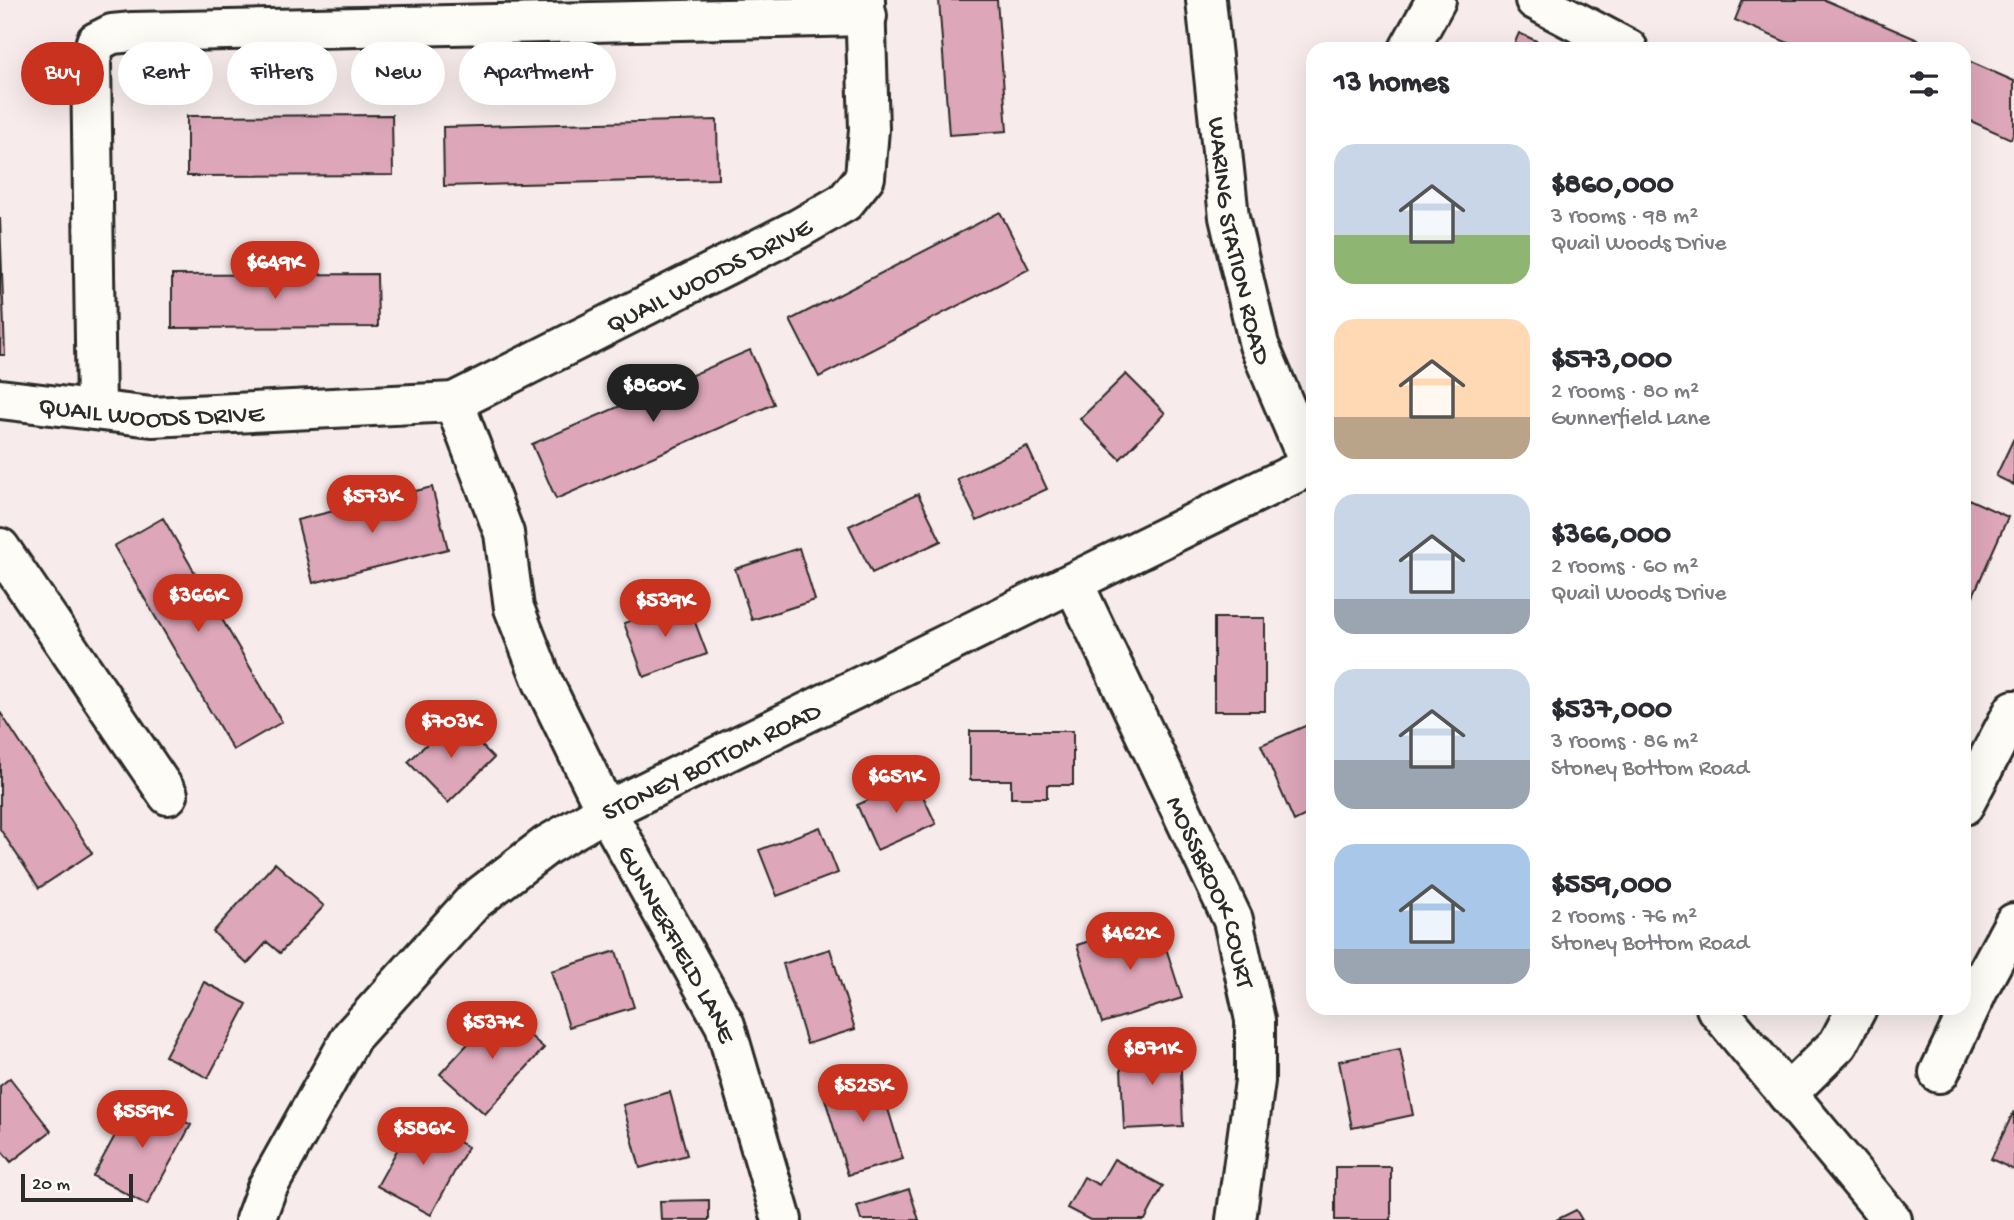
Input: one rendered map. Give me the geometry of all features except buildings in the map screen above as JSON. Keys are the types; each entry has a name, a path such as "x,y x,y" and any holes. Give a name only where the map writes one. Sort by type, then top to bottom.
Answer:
{"street":[{"name":"WARING STATION ROAD","path":"1206,0 1229,217 1259,345 1306,453"},
{"path":"1413,42 1436,0"},
{"path":"1535,0 1615,42"},
{"path":"96,410 92,60 96,42 112,34 134,32 866,8"},
{"name":"QUAIL WOODS DRIVE","path":"0,399 152,416 454,402 798,229 845,202 865,177 869,129 866,8"},
{"name":"GUNNERFIELD LANE","path":"454,402 504,533 514,608 543,682 606,811 725,1025 782,1220"},
{"name":"STONEY BOTTOM ROAD","path":"255,1220 267,1188 352,1037 474,901 547,845 606,811 1306,470"},
{"path":"0,548 168,795"},
{"name":"MOSSBROOK COURT","path":"1074,584 1233,920 1255,1020 1255,1081 1236,1220"},
{"path":"1971,793 2014,711"},
{"path":"1973,977 2014,923"},
{"path":"1722,1015 1892,1220"},
{"path":"1787,1094 1838,1044 1853,1015"},
{"path":"1938,1073 1959,1015"}]}
